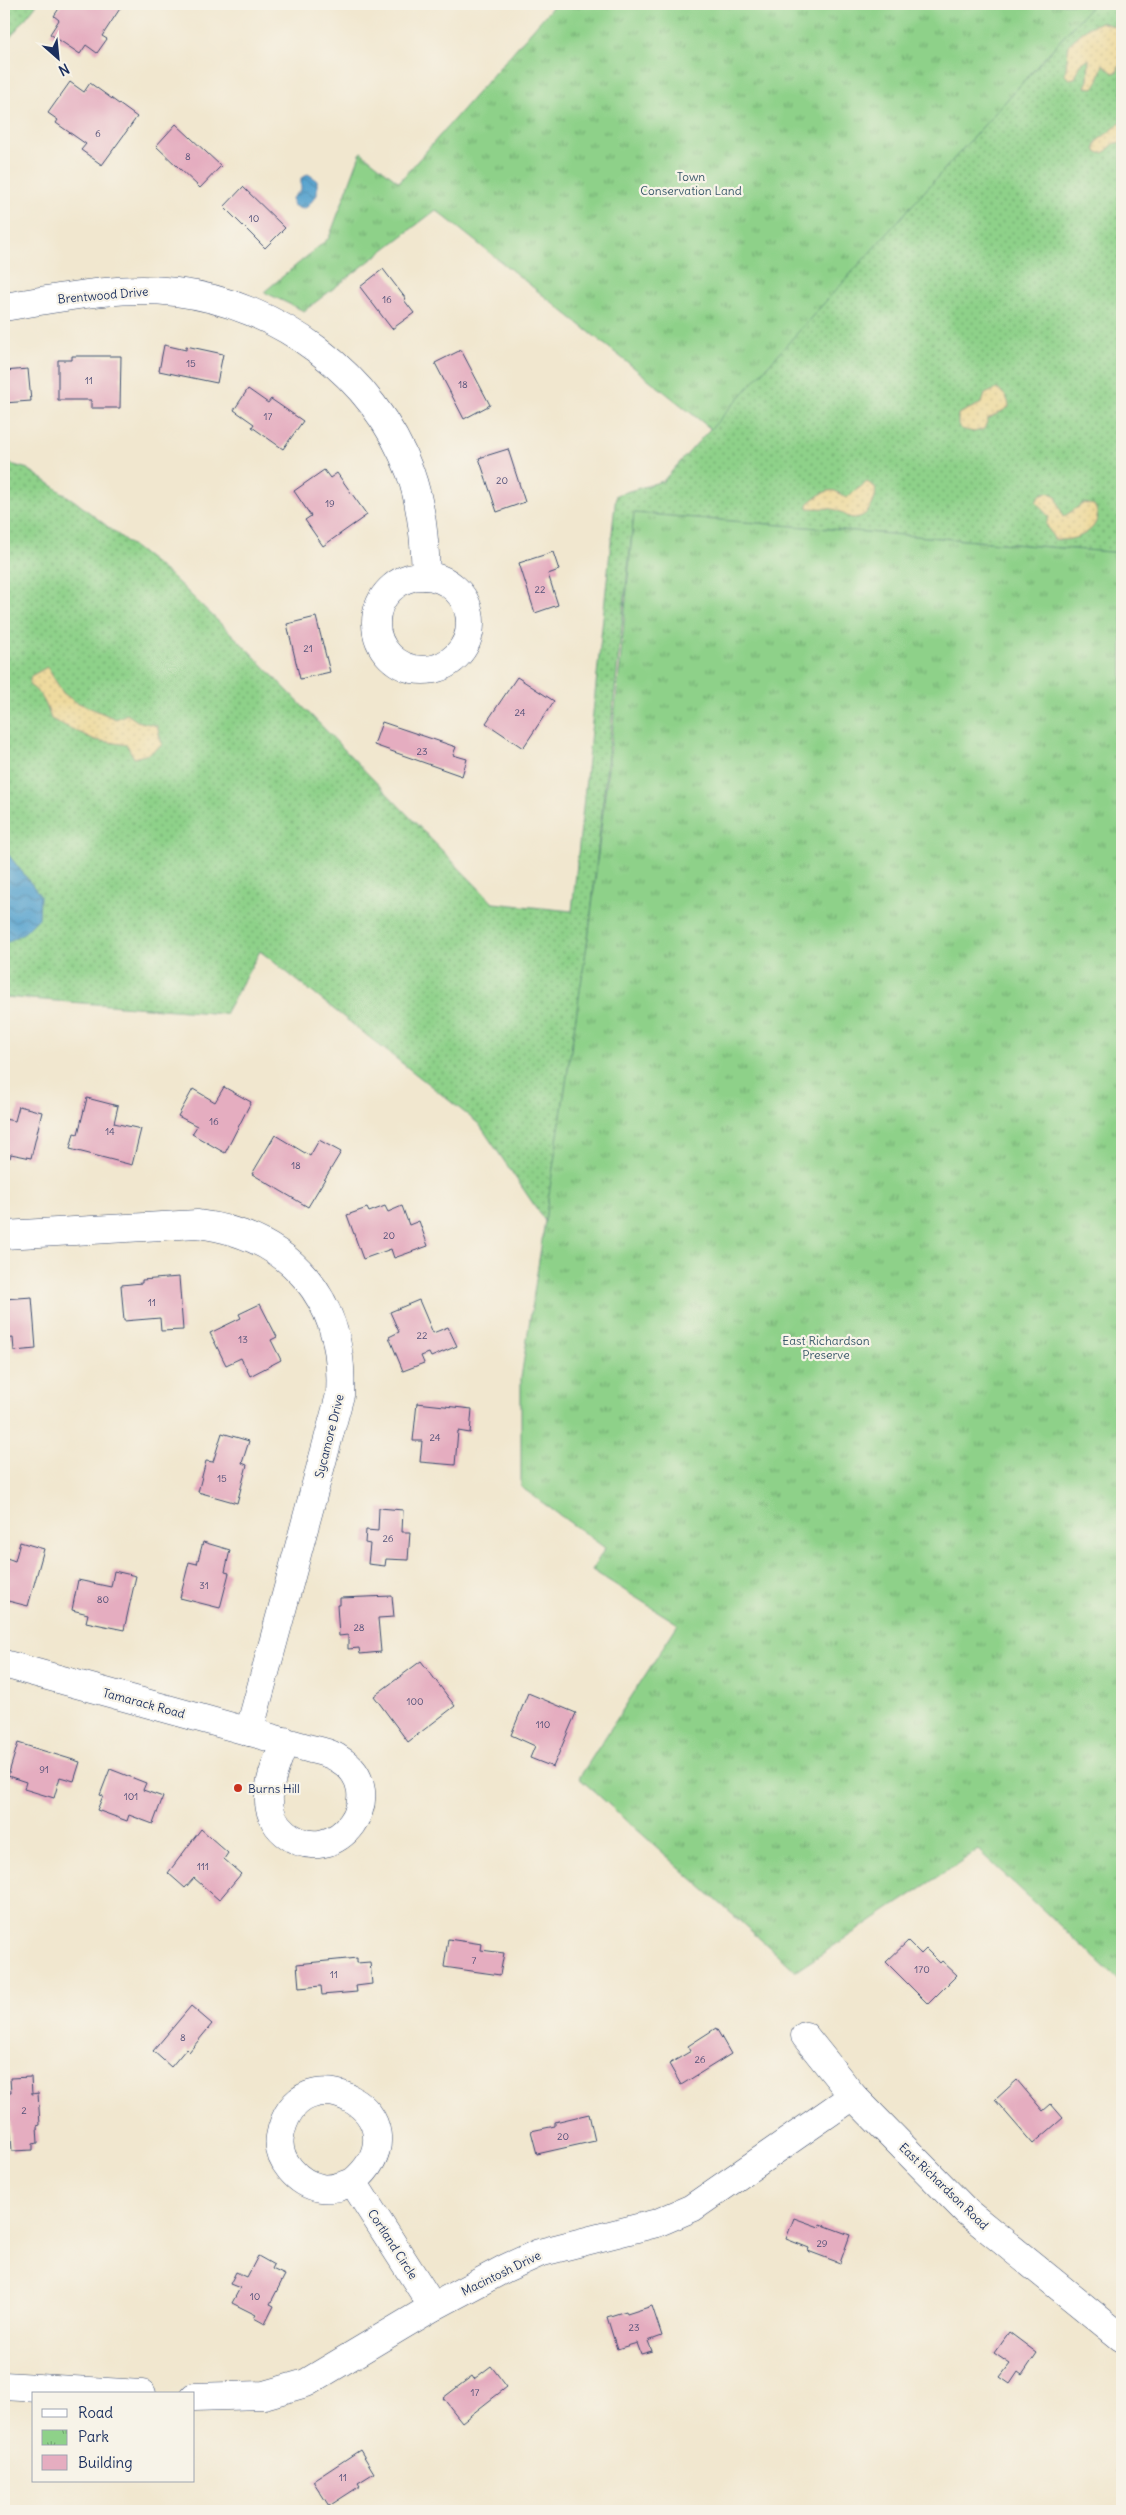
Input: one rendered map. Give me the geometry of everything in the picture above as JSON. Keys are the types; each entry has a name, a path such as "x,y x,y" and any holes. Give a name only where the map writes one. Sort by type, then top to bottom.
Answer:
{"street":[{"name":"Brentwood Drive","path":"4,307 117,291 146,289 177,292 237,306 286,328 308,343 348,378 378,412 390,432 409,472 416,493 425,539 426,576"},
{"name":"Sycamore Drive","path":"4,1235 197,1224 218,1226 258,1239 281,1254 306,1278 329,1314 340,1354 340,1395 249,1732"},
{"name":"Tamarack Road","path":"4,1664 285,1742"},
{"name":"East Richardson Road","path":"804,2036 852,2096 967,2212 1122,2338"},
{"name":"Macintosh Drive","path":"195,2397 264,2395 306,2383 433,2307 506,2268 540,2254 657,2223 692,2208 852,2096"},
{"name":"Cortland Circle","path":"353,2182 433,2307"},
{"path":"4,2386 108,2392"}],"green space":[{"path":"4,4 37,4 4,45"},
{"name":"Town Conservation Land","path":"555,4 1093,4 711,429 436,210 304,311 264,292 329,238 361,152 399,182"},
{"path":"1093,4 1122,4 1122,553 634,513 589,932 545,1221 479,1124 260,951 225,1014 4,997 4,462 28,469 76,502 171,576 244,646 493,903 572,911 616,495 663,481"},
{"name":"East Richardson Preserve","path":"634,513 1122,553 1122,1983 978,1850 796,1971 579,1778 678,1624 592,1570 605,1548 521,1487 521,1378 589,932 620,665"}],"sand":[{"path":"1101,22 1116,27 1121,34 1121,63 1117,72 1113,73 1103,64 1098,80 1093,88 1085,87 1088,80 1089,59 1081,63 1075,78 1069,79 1065,75 1069,44 1087,28"},
{"path":"1122,122 1122,143 1115,143 1104,153 1097,153 1095,148 1097,141"},
{"path":"996,389 1005,396 1009,407 988,419 984,429 974,432 961,429 958,424 958,414 982,403 985,394"},
{"path":"867,482 875,487 876,492 871,507 863,515 851,518 833,509 808,508 808,504 824,492 832,490 846,498"},
{"path":"1047,492 1056,496 1063,517 1084,503 1094,505 1097,520 1093,527 1080,536 1071,539 1054,539 1046,524 1049,517 1036,502 1040,495"},
{"path":"47,667 63,693 74,701 116,719 127,714 137,721 157,726 162,745 148,754 134,758 127,745 95,740 51,719 41,696 29,685 31,676"}],"water":[{"path":"308,174 317,180 317,195 307,207 301,209 293,205 292,198 301,190 301,178"},
{"path":"4,849 40,895 39,918 25,932 4,944"}],"building":[{"path":"62,4 123,4 102,36 107,39 97,53 86,45 80,54 50,34 59,20 54,16"},
{"path":"70,82 84,92 90,83 137,117 102,165 81,150 86,144 56,123 58,120 48,113"},
{"path":"176,124 221,166 200,188 156,146"},
{"path":"243,187 285,228 265,248 224,207"},
{"path":"383,269 406,299 404,300 414,313 392,329 360,287"},
{"path":"164,345 186,350 186,346 223,354 217,383 159,371"},
{"path":"461,350 490,405 464,419 435,363"},
{"path":"72,356 121,356 120,408 91,408 91,400 58,400 58,360 72,360"},
{"path":"28,369 31,401 4,403 4,371"},
{"path":"248,389 268,403 271,399 303,421 283,449 252,427 254,424 234,410"},
{"path":"508,449 525,502 497,512 479,458"},
{"path":"324,470 330,478 337,473 367,515 323,546 305,520 311,516 294,491"},
{"path":"553,552 559,570 548,574 558,605 535,613 519,563"},
{"path":"316,617 330,672 300,679 287,624"},
{"path":"517,677 554,701 523,748 486,723"},
{"path":"382,722 456,747 453,755 467,759 462,776 374,745"},
{"path":"224,1087 251,1102 225,1153 192,1134 197,1126 178,1116 193,1089 215,1102"},
{"path":"87,1098 118,1106 114,1123 141,1129 132,1165 70,1149 74,1133 78,1134"},
{"path":"19,1106 42,1112 31,1158 11,1154 10,1158 4,1157 4,1119 15,1121"},
{"path":"275,1135 310,1156 319,1140 341,1152 308,1207 252,1174"},
{"path":"385,1206 388,1212 402,1206 409,1225 419,1221 428,1246 394,1258 391,1249 363,1259 347,1215 367,1208 369,1212"},
{"path":"179,1277 183,1330 161,1331 160,1318 124,1321 121,1285 142,1283 142,1280"},
{"path":"32,1297 36,1349 14,1351 13,1338 4,1339 4,1299"},
{"path":"419,1300 433,1333 448,1327 457,1346 431,1357 429,1353 421,1356 424,1363 403,1371 389,1337 399,1332 390,1312"},
{"path":"260,1304 277,1337 271,1340 281,1360 250,1376 241,1358 226,1365 210,1333 241,1318 239,1314"},
{"path":"417,1403 472,1409 470,1433 458,1431 455,1465 420,1462 422,1441 413,1441"},
{"path":"222,1433 249,1441 242,1463 247,1465 237,1503 198,1492 206,1461 213,1462"},
{"path":"379,1508 403,1510 402,1532 410,1532 408,1560 386,1559 385,1566 368,1564 370,1544 365,1543 366,1530 378,1531"},
{"path":"20,1542 44,1549 28,1606 4,1600 4,1557 15,1561"},
{"path":"203,1542 230,1550 225,1572 229,1573 220,1608 180,1598 189,1562 197,1564"},
{"path":"114,1571 136,1576 124,1630 86,1622 88,1614 72,1610 78,1580 111,1587"},
{"path":"392,1596 394,1617 378,1618 381,1652 360,1654 359,1648 348,1649 348,1635 339,1636 337,1605 340,1605 340,1598"},
{"path":"421,1661 455,1706 408,1742 374,1696"},
{"path":"528,1693 576,1713 553,1767 530,1758 535,1746 511,1735"},
{"path":"18,1743 80,1762 74,1781 60,1777 54,1798 24,1789 26,1782 8,1776"},
{"path":"110,1769 146,1783 143,1790 163,1797 153,1824 129,1815 127,1821 97,1810 103,1796 100,1795"},
{"path":"201,1829 228,1853 224,1859 241,1874 219,1900 194,1878 185,1888 168,1873"},
{"path":"448,1939 482,1944 481,1950 504,1953 500,1975 444,1967"},
{"path":"908,1941 921,1954 926,1949 940,1963 942,1961 957,1975 928,2004 886,1962"},
{"path":"357,1958 357,1963 370,1962 372,1984 356,1986 357,1992 322,1995 321,1986 299,1988 297,1964"},
{"path":"191,2006 212,2024 189,2052 186,2049 171,2067 153,2051"},
{"path":"716,2028 731,2054 681,2085 669,2064 691,2051 688,2046"},
{"path":"31,2077 32,2094 38,2093 40,2125 37,2126 38,2143 33,2144 33,2150 12,2151 8,2093 11,2093 10,2078"},
{"path":"1017,2080 1043,2111 1051,2104 1063,2118 1033,2144 995,2100"},
{"path":"589,2114 595,2141 537,2154 531,2131 555,2126 555,2122"},
{"path":"794,2218 819,2227 820,2224 850,2235 840,2263 808,2251 809,2248 786,2239"},
{"path":"258,2256 274,2265 272,2269 285,2275 270,2304 274,2306 265,2324 254,2318 256,2315 232,2303 240,2288 230,2284 236,2272 247,2277"},
{"path":"652,2306 662,2336 648,2341 652,2351 641,2354 637,2343 617,2349 607,2317 626,2311 627,2314"},
{"path":"1009,2332 1037,2353 1022,2375 1018,2372 1010,2384 1000,2377 1010,2364 994,2353"},
{"path":"491,2366 507,2387 462,2422 443,2398 472,2376 474,2379"},
{"path":"360,2450 374,2473 358,2483 360,2486 329,2506 313,2481"},
{"path":"1122,2464 1122,2474 1117,2471"}],"place":[{"name":"Burns Hill","path":"238,1788"}]}
